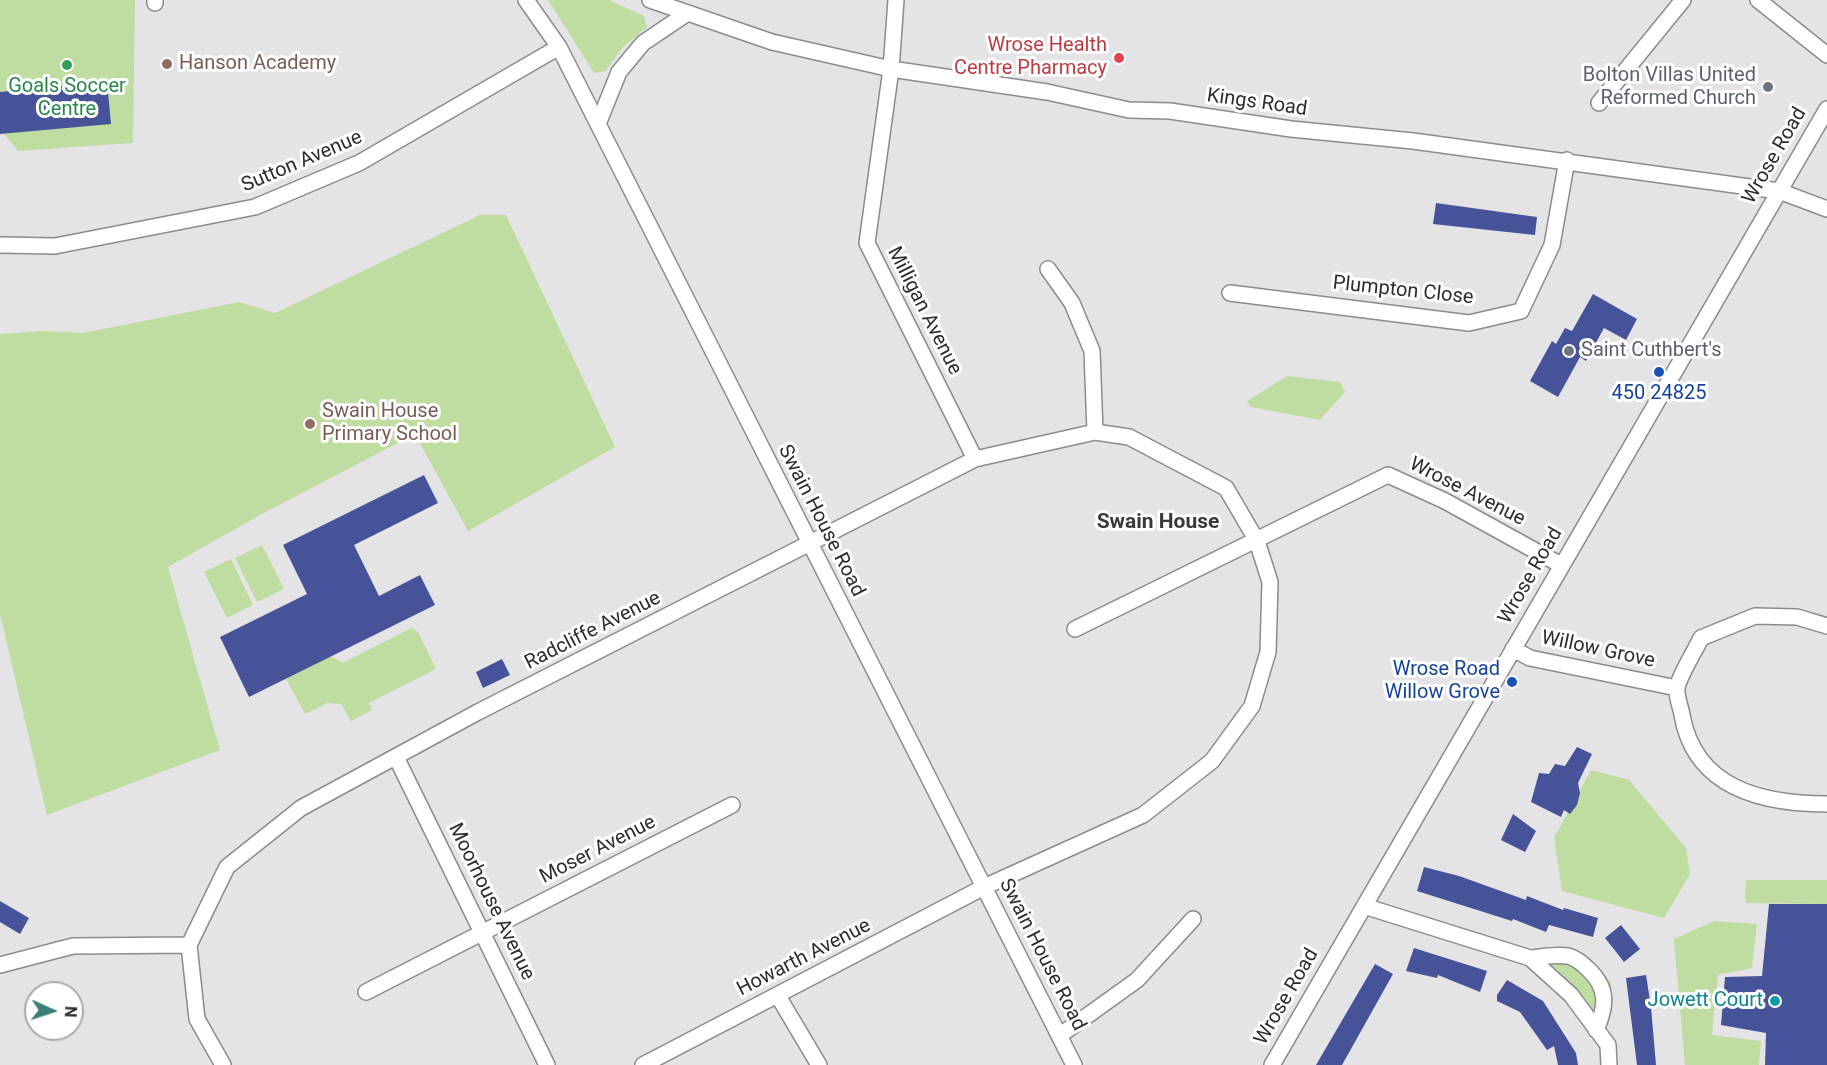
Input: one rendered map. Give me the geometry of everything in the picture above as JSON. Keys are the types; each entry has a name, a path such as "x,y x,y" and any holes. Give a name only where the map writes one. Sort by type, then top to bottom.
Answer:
{"street":[{"name":"Swain House Road","path":"526,0 559,47 1074,1065"},
{"name":"Kings Road","path":"650,0 772,42 891,69 1047,92 1129,110 1170,111 1291,129 1567,160 1779,191 1827,209"},
{"name":"Milligan Avenue","path":"896,0 891,69 867,243 975,459"},
{"path":"1599,103 1683,0"},
{"path":"1758,0 1827,55"},
{"path":"598,124 619,72 643,43 686,14"},
{"name":"Sutton Avenue","path":"0,245 55,246 255,207 359,163 559,47"},
{"name":"Wrose Road","path":"1272,1065 1827,109"},
{"name":"Plumpton Close","path":"1230,293 1469,323 1521,311 1552,245 1567,160"},
{"path":"1048,269 1072,303 1092,351 1095,432"},
{"name":"Radcliffe Avenue","path":"189,945 227,867 301,808 975,459 1095,432"},
{"name":"Howarth Avenue","path":"643,1065 984,887 1143,814 1212,762 1252,706 1268,652 1270,582 1257,541 1226,488 1129,437 1095,432"},
{"name":"Wrose Avenue","path":"1257,541 1388,475 1445,501 1562,565"},
{"path":"1075,629 1257,541"},
{"path":"1827,626 1797,617 1755,616 1701,639 1677,688 1684,729 1700,761 1731,788 1793,804 1827,804"},
{"name":"Willow Grove","path":"1513,649 1530,658 1677,688"},
{"name":"Moorhouse Avenue","path":"396,757 484,932 547,1065"},
{"name":"Moser Avenue","path":"366,992 732,806"},
{"path":"1364,906 1530,958 1569,956 1579,960 1601,983 1604,995 1601,1018 1596,1030"},
{"path":"1059,1036 1137,980 1193,919"},
{"path":"0,965 73,946 189,945 197,1019 223,1065"},
{"path":"1530,958 1571,995 1608,1045 1609,1065"},
{"path":"778,996 819,1065"}],"green space":[{"name":"Goals Soccer Centre","path":"0,0 135,0 133,143 18,151 0,129"},
{"path":"548,0 609,0 644,16 647,27 623,47 606,71 594,73"},
{"name":"Swain House Primary School","path":"480,215 506,215 615,447 468,531 415,434 262,514 168,567 220,750 47,815 0,614 0,334 44,331 83,333 239,302 275,313"},
{"path":"1287,376 1340,382 1345,392 1320,420 1251,407 1247,401"},
{"path":"262,545 284,589 257,602 235,558"},
{"path":"231,559 253,605 227,618 204,572"},
{"path":"411,628 418,632 436,669 369,703 372,710 351,721 341,704 328,703 305,714 286,679 330,656 343,663"},
{"path":"1591,770 1629,780 1686,848 1690,874 1664,918 1562,891 1554,838"},
{"path":"1746,880 1827,880 1827,904 1745,903"},
{"path":"1714,921 1757,924 1752,968 1718,975 1712,1035 1761,1041 1759,1065 1685,1065 1674,939"},
{"path":"1546,951 1589,958 1611,982 1611,1008 1594,1030 1530,958"}],"building":[{"path":"107,82 111,124 0,134 0,92"},
{"path":"1436,203 1537,217 1535,235 1433,224"},
{"name":"Saint Cuthbert's","path":"1593,294 1637,319 1626,340 1604,328 1586,361 1580,357 1558,397 1530,381 1552,341 1556,344 1565,328 1572,331"},
{"path":"424,475 438,503 354,545 379,596 420,575 435,605 249,697 220,637 307,594 283,545"},
{"path":"502,659 510,675 483,688 476,672"},
{"path":"1577,747 1592,754 1578,783 1580,793 1577,805 1570,814 1564,810 1561,817 1531,802 1539,773 1549,774 1555,764 1565,766"},
{"path":"1513,814 1536,831 1525,852 1501,840"},
{"path":"1424,867 1459,876 1526,900 1527,896 1563,910 1564,908 1598,918 1593,937 1549,925 1546,932 1513,919 1512,921 1417,891"},
{"path":"0,901 29,918 20,934 0,922"},
{"name":"Jowett Court","path":"1769,904 1827,904 1827,1065 1765,1065 1766,1033 1721,1025 1725,977 1762,976"},
{"path":"1621,925 1640,949 1624,962 1605,938"},
{"path":"1414,948 1487,971 1480,992 1438,975 1437,978 1406,971"},
{"path":"1375,964 1393,974 1342,1065 1316,1065"},
{"path":"1646,975 1656,1065 1637,1065 1626,978"},
{"path":"1507,980 1543,1001 1576,1053 1578,1065 1558,1065 1554,1046 1547,1050 1520,1012 1497,1001 1497,995"}],"place":[{"name":"Wrose Health Centre Pharmacy","path":"1119,58"},
{"name":"Hanson Academy","path":"167,64"},
{"name":"Goals Soccer Centre","path":"67,65"},
{"name":"Bolton Villas United Reformed Church","path":"1768,87"},
{"name":"Saint Cuthbert's","path":"1569,351"},
{"name":"450 24825","path":"1659,372"},
{"name":"Swain House Primary School","path":"310,424"},
{"name":"Wrose Road Willow Grove","path":"1512,682"},
{"name":"Jowett Court","path":"1775,1001"}],"district":[{"name":"Swain House","path":"1158,523"}]}
